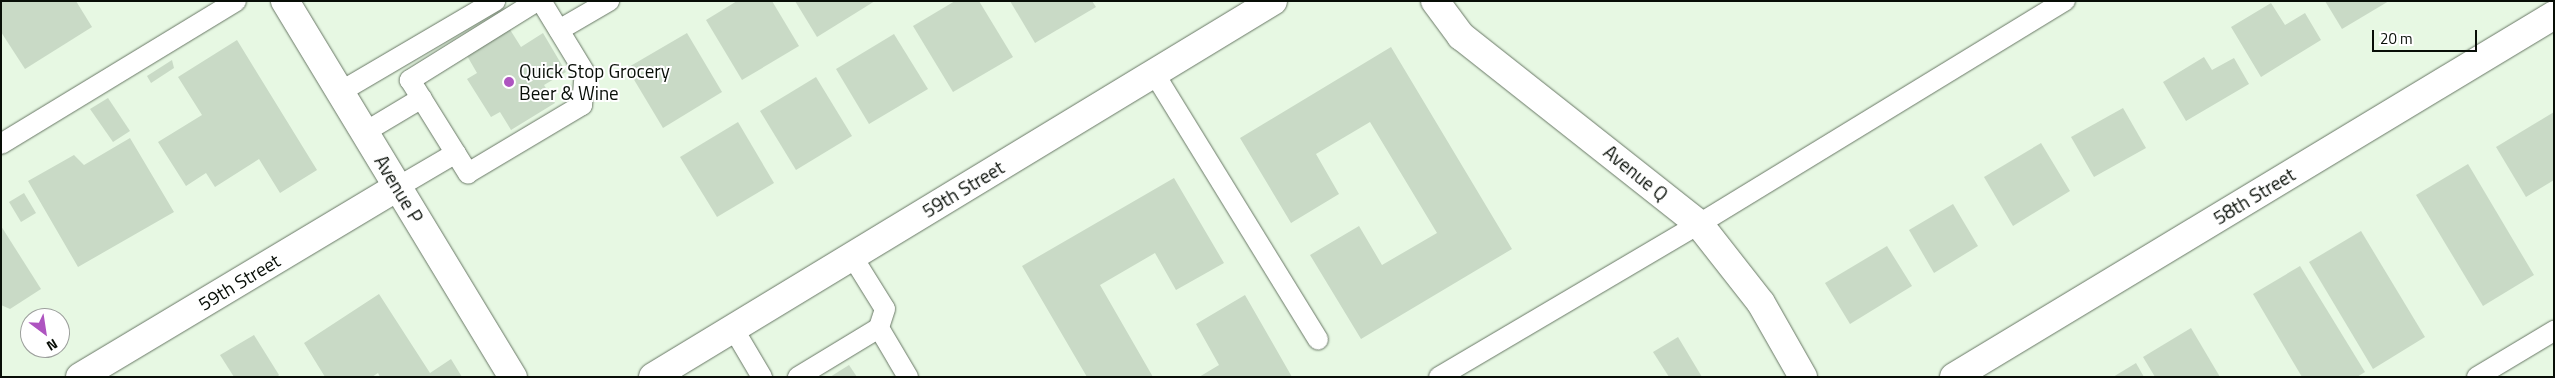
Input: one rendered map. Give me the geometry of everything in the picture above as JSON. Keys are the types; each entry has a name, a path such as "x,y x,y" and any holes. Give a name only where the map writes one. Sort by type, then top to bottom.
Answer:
{"street":[{"name":"Avenue P","path":"285,1 513,377"},
{"name":"59th Street","path":"653,377 1154,73 1242,9 1272,1"},
{"name":"Avenue Q","path":"1435,1 1461,36 1699,224 1761,303 1803,377"},
{"name":"58th Street","path":"1954,377 2554,15"},
{"name":"59th Street","path":"80,377 398,187"}],"lane":[{"path":"1,144 236,1"},
{"path":"397,59 410,80 456,152 468,173 582,104 585,73 539,1 410,80"},
{"path":"559,30 608,1"},
{"path":"1439,377 1699,224 2065,1"},
{"path":"340,92 489,5 494,27"},
{"path":"1154,73 1318,340"},
{"path":"365,132 422,98"},
{"path":"398,187 456,152"},
{"path":"798,377 879,328 885,309 852,256"},
{"path":"733,328 762,377"},
{"path":"879,328 908,377"},
{"path":"2478,377 2554,331"}],"building":[{"path":"1,1 76,1 92,27 25,69 1,32"},
{"path":"737,1 772,1 799,46 742,80 706,20"},
{"path":"795,1 875,1 817,37"},
{"path":"955,1 979,1 1013,57 953,92 913,26"},
{"path":"1010,1 1092,1 1096,7 1035,43"},
{"path":"2325,1 2389,1 2342,29"},
{"path":"2271,3 2285,25 2305,13 2321,40 2261,77 2231,27"},
{"name":"Quick Stop Grocery Beer & Wine","path":"509,28 521,47 543,33 566,72 544,85 555,103 511,130 500,112 491,117 467,79 477,73 466,54"},
{"path":"687,33 722,92 663,128 627,68"},
{"path":"894,34 928,89 869,124 836,69"},
{"path":"237,40 317,170 280,193 259,159 215,187 206,173 186,186 158,142 202,115 178,77"},
{"path":"1391,47 1512,249 1361,339 1310,255 1359,226 1382,265 1437,233 1370,122 1316,154 1339,194 1291,223 1240,138"},
{"path":"2204,57 2212,70 2234,58 2249,84 2186,121 2163,82"},
{"path":"172,60 174,68 151,83 147,76"},
{"path":"816,77 852,136 796,170 760,111"},
{"path":"108,98 130,131 113,142 90,109"},
{"path":"2123,108 2146,148 2094,177 2071,137"},
{"path":"2554,112 2554,180 2526,197 2496,147"},
{"path":"738,122 774,183 717,217 680,157"},
{"path":"130,138 174,212 78,267 28,181 74,155 84,165"},
{"path":"2041,143 2070,191 2013,226 1984,177"},
{"path":"2468,164 2534,275 2483,306 2416,195"},
{"path":"1174,178 1224,263 1176,290 1155,253 1100,285 1153,377 1087,377 1022,266"},
{"path":"24,193 36,213 21,222 9,202"},
{"path":"1953,204 1978,246 1934,273 1909,230"},
{"path":"1,226 41,289 10,309 1,305"},
{"path":"2361,231 2425,337 2373,369 2309,262"},
{"path":"1887,246 1912,286 1850,324 1825,283"},
{"path":"2300,266 2365,372 2357,377 2302,377 2253,294"},
{"path":"379,294 430,373 451,359 462,377 380,377 378,373 372,377 325,377 304,343"},
{"path":"1245,295 1292,377 1199,377 1219,365 1196,324"},
{"path":"2191,328 2220,377 2155,377 2143,357"},
{"path":"254,335 279,375 277,377 234,377 220,355"},
{"path":"1678,337 1702,377 1669,377 1653,352"},
{"path":"2136,363 2144,377 2113,377"},
{"path":"849,365 857,377 830,377"}],"place":[{"name":"Quick Stop Grocery Beer & Wine","path":"509,82"}]}
